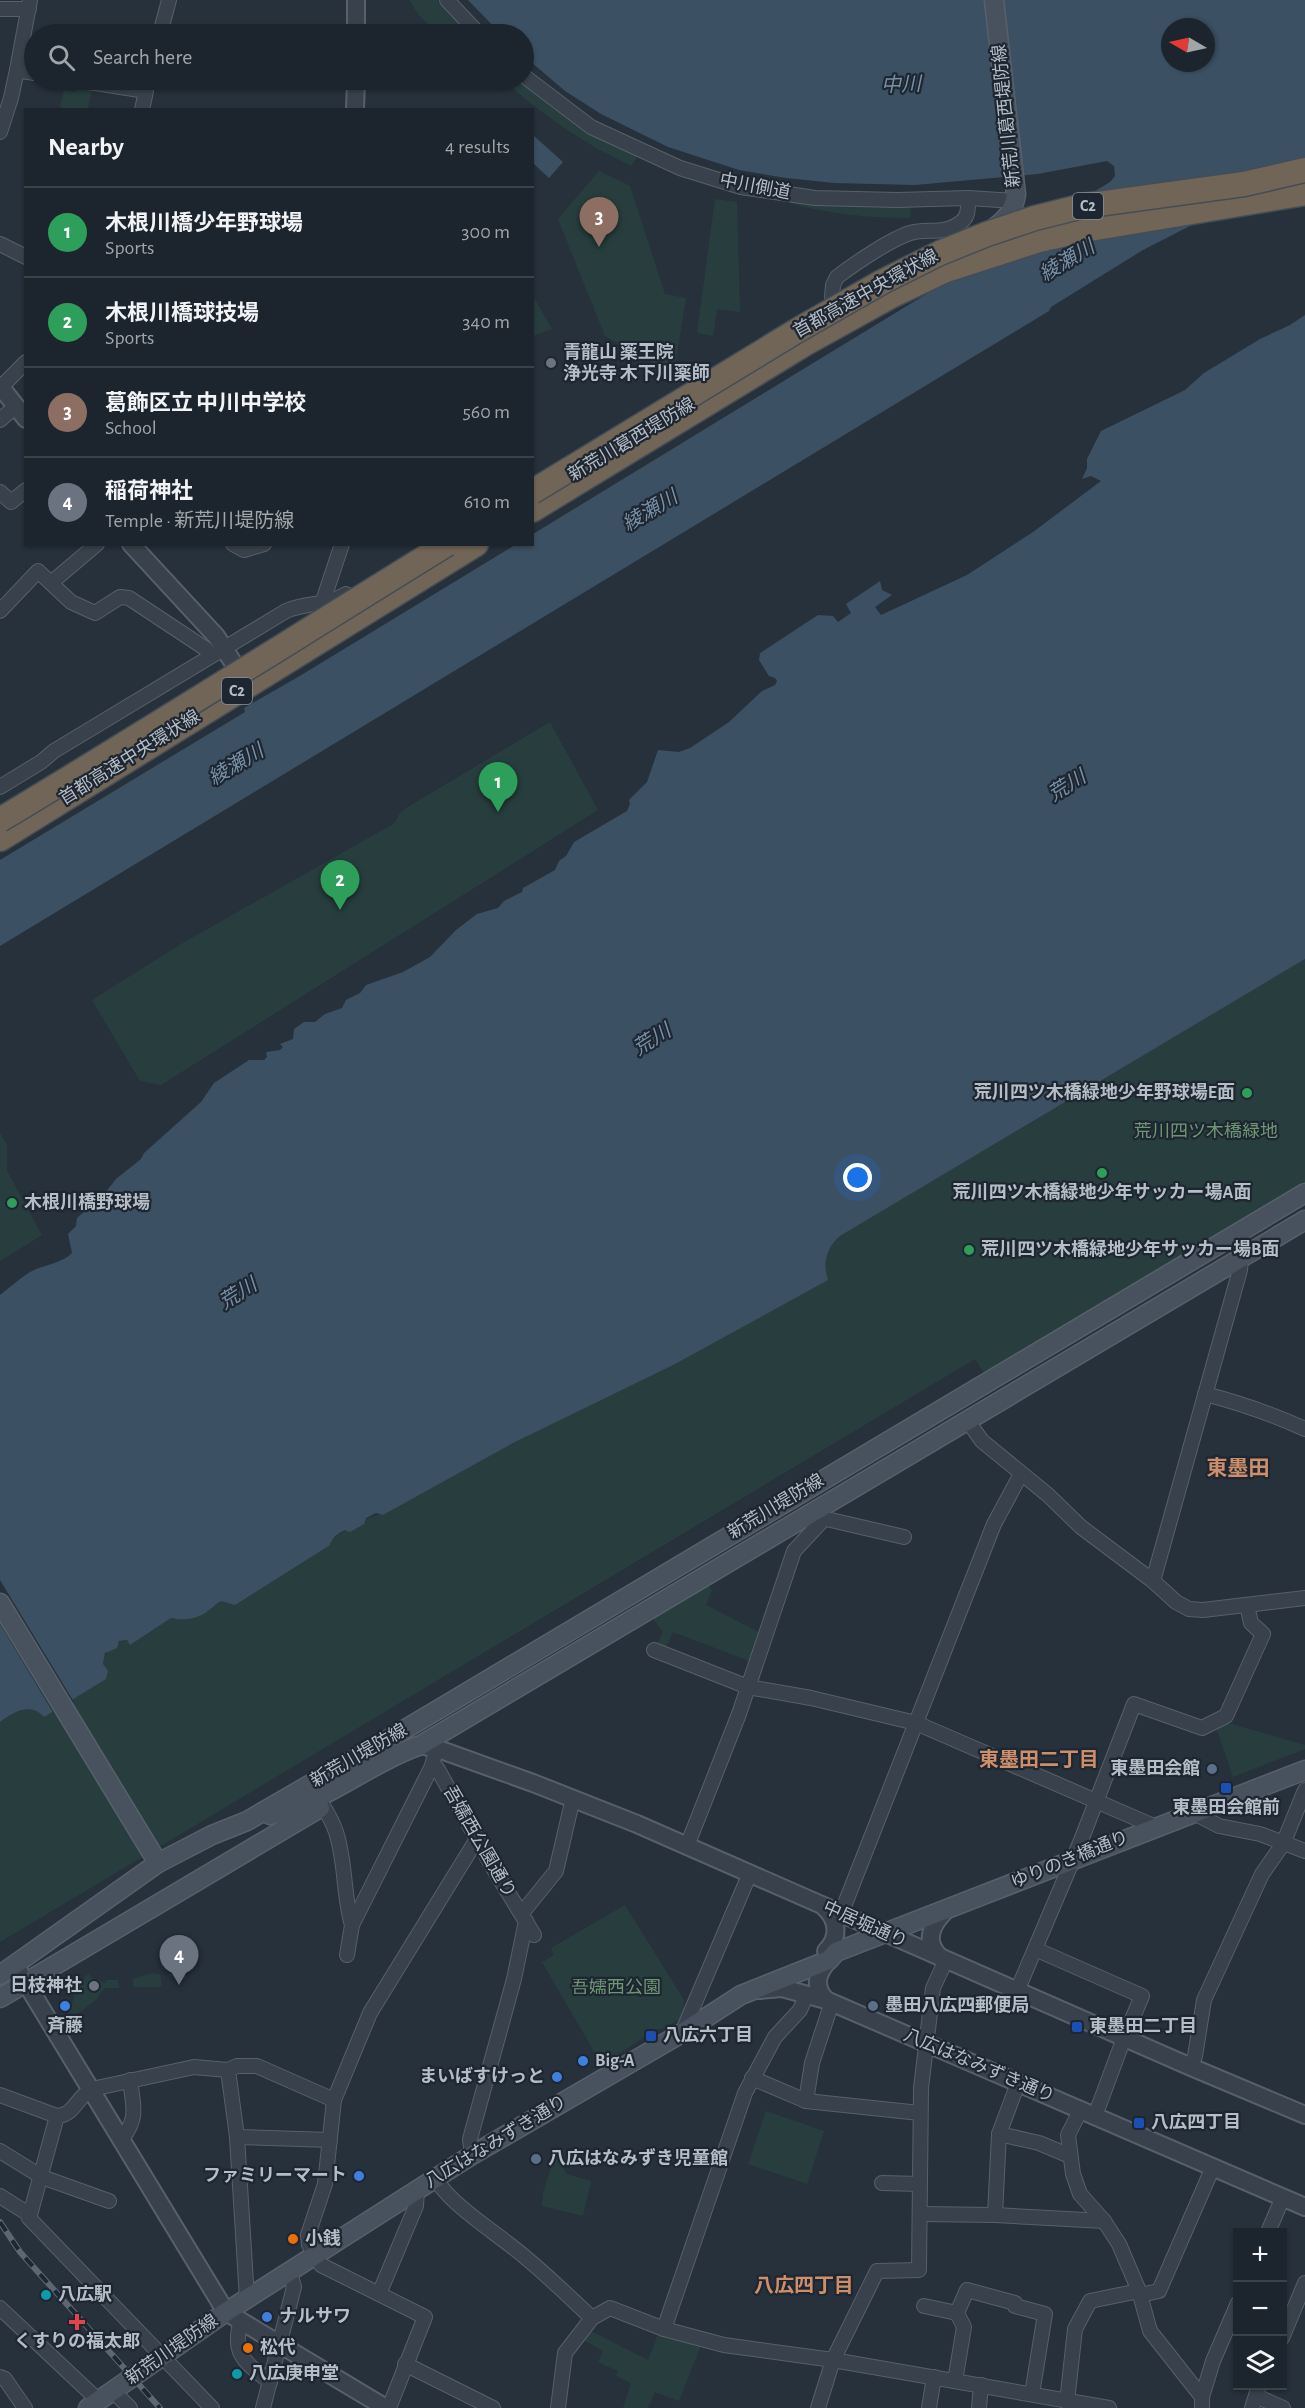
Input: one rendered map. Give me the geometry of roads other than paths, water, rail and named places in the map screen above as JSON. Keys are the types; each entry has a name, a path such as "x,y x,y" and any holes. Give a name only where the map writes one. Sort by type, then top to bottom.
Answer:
{"highway":[{"name":"首都高速中央環状線","path":"534,496 863,292 949,249 1035,218 1083,206 1244,184 1305,170"},
{"name":"首都高速中央環状線","path":"534,496 891,296 946,270 1039,240 1305,193"},
{"name":"首都高速中央環状線","path":"0,823 444,546"},
{"name":"首都高速中央環状線","path":"0,839 473,546"}],"main road":[{"name":"新荒川葛西堤防線","path":"534,496 874,294 1002,223 1010,214 1015,195 994,0"},
{"path":"0,823 458,546"},
{"name":"新荒川堤防線","path":"247,1821 396,1735 876,1446 1305,1193"},
{"name":"新荒川堤防線","path":"8,1970 158,1863 212,1835 247,1821 295,1808 399,1756 429,1747 819,1514 967,1420 1305,1220"},
{"path":"0,1602 158,1863"},
{"name":"新荒川堤防線","path":"35,1977 370,1779 399,1756"},
{"name":"ゆりのき橋通り","path":"741,1995 830,1954 1305,1770"},
{"path":"0,1998 17,1988"},
{"name":"八広はなみずき通り","path":"234,2316 248,2299 417,2189 741,1995"},
{"name":"新荒川堤防線","path":"100,2400 162,2358 234,2316"}],"street":[{"path":"163,24 169,0"},
{"path":"356,0 356,24"},
{"path":"447,0 470,24"},
{"path":"0,9 29,4 25,24"},
{"path":"0,132 11,98 24,32"},
{"path":"17,70 24,71"},
{"name":"中川側道","path":"534,84 591,127 680,168 732,185 815,198 897,200 1015,195"},
{"path":"142,108 146,90"},
{"path":"355,108 356,90"},
{"path":"832,297 833,285 837,277 901,237 918,231 948,230 963,221 968,213 968,198"},
{"path":"0,244 24,256"},
{"path":"534,496 832,297 862,291 874,294"},
{"path":"0,420 21,413 0,387 24,364"},
{"path":"0,492 11,502 24,492"},
{"path":"52,582 95,546"},
{"path":"133,546 178,593 217,652 243,678"},
{"path":"236,546 243,550 257,546"},
{"path":"328,626 317,604 341,546"},
{"path":"0,787 41,762 54,751 286,611 336,600 425,546"},
{"path":"2,604 38,571 71,602 95,613 120,597 129,598 206,649 217,652"},
{"path":"1153,1581 1240,1270 1241,1258"},
{"path":"1205,1394 1274,1415 1305,1429"},
{"path":"967,1420 982,1441 1048,1495 1081,1527 1153,1581 1176,1602 1189,1609 1203,1610 1305,1598"},
{"path":"841,1914 994,1524 1021,1474"},
{"path":"819,1514 904,1537"},
{"path":"687,1846 748,1686 795,1551 822,1521 819,1514"},
{"path":"1017,1991 1097,1802 1134,1704 1202,1728 1226,1716 1263,1634 1251,1623 1247,1605"},
{"path":"654,1650 748,1686 811,1698 916,1723 1156,1827"},
{"name":"吾嬬西公園通り","path":"429,1747 432,1766 437,1768 534,1935"},
{"name":"中居堀通り","path":"429,1747 573,1798 1305,2115"},
{"path":"346,1955 352,1925 432,1766"},
{"path":"1191,2067 1195,2056 1204,2000 1262,1874 1283,1844 1305,1790"},
{"path":"472,2155 470,2139 514,1979 524,1917 556,1871 573,1798"},
{"path":"323,1806 338,1838 344,1873 345,1904 352,1925"},
{"path":"1194,1813 1220,1826 1260,1834 1305,1851"},
{"path":"234,2316 387,2408 425,2317 321,2265 309,2245 308,2235 325,2184 334,2100 370,2013 477,1839"},
{"path":"682,2032 750,1873"},
{"path":"806,2102 812,2062 829,2001 820,1991 818,1979 830,1954 836,1923 824,1906"},
{"path":"818,2408 833,2360 877,2271 919,2270 920,2113 933,1989 943,1958 931,1945 931,1930 946,1910"},
{"path":"1035,1949 1142,1996 1088,2113 1068,2135 1070,2156 1080,2194 1104,2221 1119,2244 1139,2293 1150,2331 1202,2402"},
{"path":"8,1970 92,2089 234,2316 239,2352 244,2362 270,2382"},
{"name":"八広はなみずき通り","path":"741,1995 771,1988 807,1994 829,2001 1305,2207"},
{"path":"664,2329 752,2078 775,2037 800,2010 807,1994"},
{"path":"0,2095 57,2116 71,2112 84,2094 92,2089 194,2067 228,2070 237,2066 257,2066 334,2100"},
{"path":"228,2070 237,2137 248,2299"},
{"path":"752,2078 806,2102 920,2113"},
{"path":"122,2139 132,2126 134,2117 130,2080"},
{"path":"995,2215 999,2134 1018,2083"},
{"path":"57,2116 29,2218 212,2408"},
{"path":"999,2134 1031,2141 1070,2156"},
{"path":"237,2137 330,2140"},
{"path":"0,2151 42,2177 109,2201"},
{"path":"1067,2402 1075,2330 1090,2301 1159,2291 1213,2167"},
{"path":"436,2178 440,2187 478,2222 527,2259 592,2318"},
{"path":"882,2184 920,2184"},
{"path":"379,2294 416,2206 417,2189"},
{"path":"0,2196 30,2215"},
{"path":"1270,2228 1282,2198"},
{"path":"920,2214 995,2215 1104,2221"},
{"path":"263,2408 294,2288 290,2272"},
{"path":"1283,2336 1305,2283"},
{"path":"957,2313 967,2290 996,2297 1015,2303 1015,2306 1045,2314 1032,2394"},
{"path":"924,2306 957,2313"},
{"path":"558,2408 566,2353 592,2318 610,2308 664,2329 724,2344 833,2360 1109,2408"},
{"path":"0,2309 100,2400 130,2408"},
{"path":"955,2381 964,2327 957,2313"},
{"path":"1202,2402 1213,2361 1233,2315"},
{"path":"405,2364 493,2408"},
{"path":"0,2377 4,2379 25,2408"},
{"path":"928,2408 934,2378"},
{"path":"979,2408 981,2385"},
{"path":"1256,2397 1283,2408"}],"water":[{"path":"468,0 1305,0 1305,167 1143,250 1051,307 1049,311 0,946 0,860 245,712 244,708 513,546 534,546 534,533 1110,182 1115,176 1114,166 1107,161 1038,174 915,185 834,183 786,178 739,170 668,147 601,114 565,91 534,65 534,24 491,24"},
{"path":"534,136 563,162 549,178 534,164"},
{"name":"荒川","path":"1305,315 1305,959 840,1236 832,1245 827,1256 828,1280 675,1364 513,1443 383,1515 376,1513 366,1518 364,1524 350,1532 345,1530 340,1533 330,1545 235,1605 221,1601 196,1617 171,1618 130,1645 127,1640 119,1641 117,1648 105,1653 103,1664 108,1671 106,1679 44,1717 39,1712 28,1709 16,1712 0,1722 0,1295 27,1274 62,1260 72,1253 68,1234 76,1226 77,1218 105,1193 116,1179 141,1159 144,1153 201,1102 214,1083 249,1060 264,1060 267,1057 266,1052 280,1050 283,1047 280,1044 293,1039 294,1029 304,1022 315,1022 325,1014 342,1008 346,1000 360,993 366,985 403,972 430,957 456,930 477,914 498,908 504,901 522,892 523,888 555,870 574,842 627,811 629,800 647,782 658,750 679,752 690,748 729,722 762,691 775,685 777,681 769,676 759,660 760,653 818,615 833,616 838,622 851,613 846,604 880,581 882,590 892,595 875,607 881,615 967,575 1033,532 1101,481 1091,476 1082,479 1087,468 1087,459 1101,431 1185,390 1204,373"}],"railway":[{"path":"0,2222 20,2252 160,2408"}],"place":[{"name":"葛飾区立 中川中学校","path":"599,247"},
{"name":"青龍山 薬王院 浄光寺 木下川薬師","path":"551,363"},
{"name":"木根川橋少年野球場","path":"498,812"},
{"name":"木根川橋球技場","path":"340,910"},
{"name":"荒川四ツ木橋緑地少年野球場E面","path":"1247,1093"},
{"name":"荒川四ツ木橋緑地少年サッカー場A面","path":"1102,1173"},
{"name":"木根川橋野球場","path":"12,1203"},
{"name":"荒川四ツ木橋緑地少年サッカー場B面","path":"969,1250"},
{"name":"東墨田会館","path":"1212,1769"},
{"name":"東墨田会館前","path":"1226,1788"},
{"name":"稲荷神社","path":"179,1985"},
{"name":"日枝神社","path":"94,1986"},
{"name":"斉藤","path":"65,2006"},
{"name":"墨田八広四郵便局","path":"873,2006"},
{"name":"東墨田二丁目","path":"1077,2027"},
{"name":"八広六丁目","path":"651,2036"},
{"name":"Big-A","path":"583,2061"},
{"name":"まいばすけっと","path":"557,2077"},
{"name":"八広四丁目","path":"1139,2123"},
{"name":"八広はなみずき児童館","path":"536,2159"},
{"name":"ファミリーマート","path":"359,2176"},
{"name":"小銭","path":"293,2239"},
{"name":"八広駅","path":"46,2295"},
{"name":"ナルサワ","path":"267,2317"},
{"name":"くすりの福太郎","path":"77,2322"},
{"name":"松代","path":"248,2348"},
{"name":"八広庚申堂","path":"237,2374"}],"district":[{"name":"東墨田","path":"1238,1468"},
{"name":"東墨田二丁目","path":"1039,1760"},
{"name":"八広四丁目","path":"804,2286"}],"water label":[{"name":"中川","path":"901,85"},
{"name":"綾瀬川","path":"1067,261"},
{"name":"綾瀬川","path":"650,511"},
{"name":"綾瀬川","path":"236,765"}],"park label":[{"name":"荒川四ツ木橋緑地","path":"1206,1132"},
{"name":"吾嬬西公園","path":"616,1988"}]}
